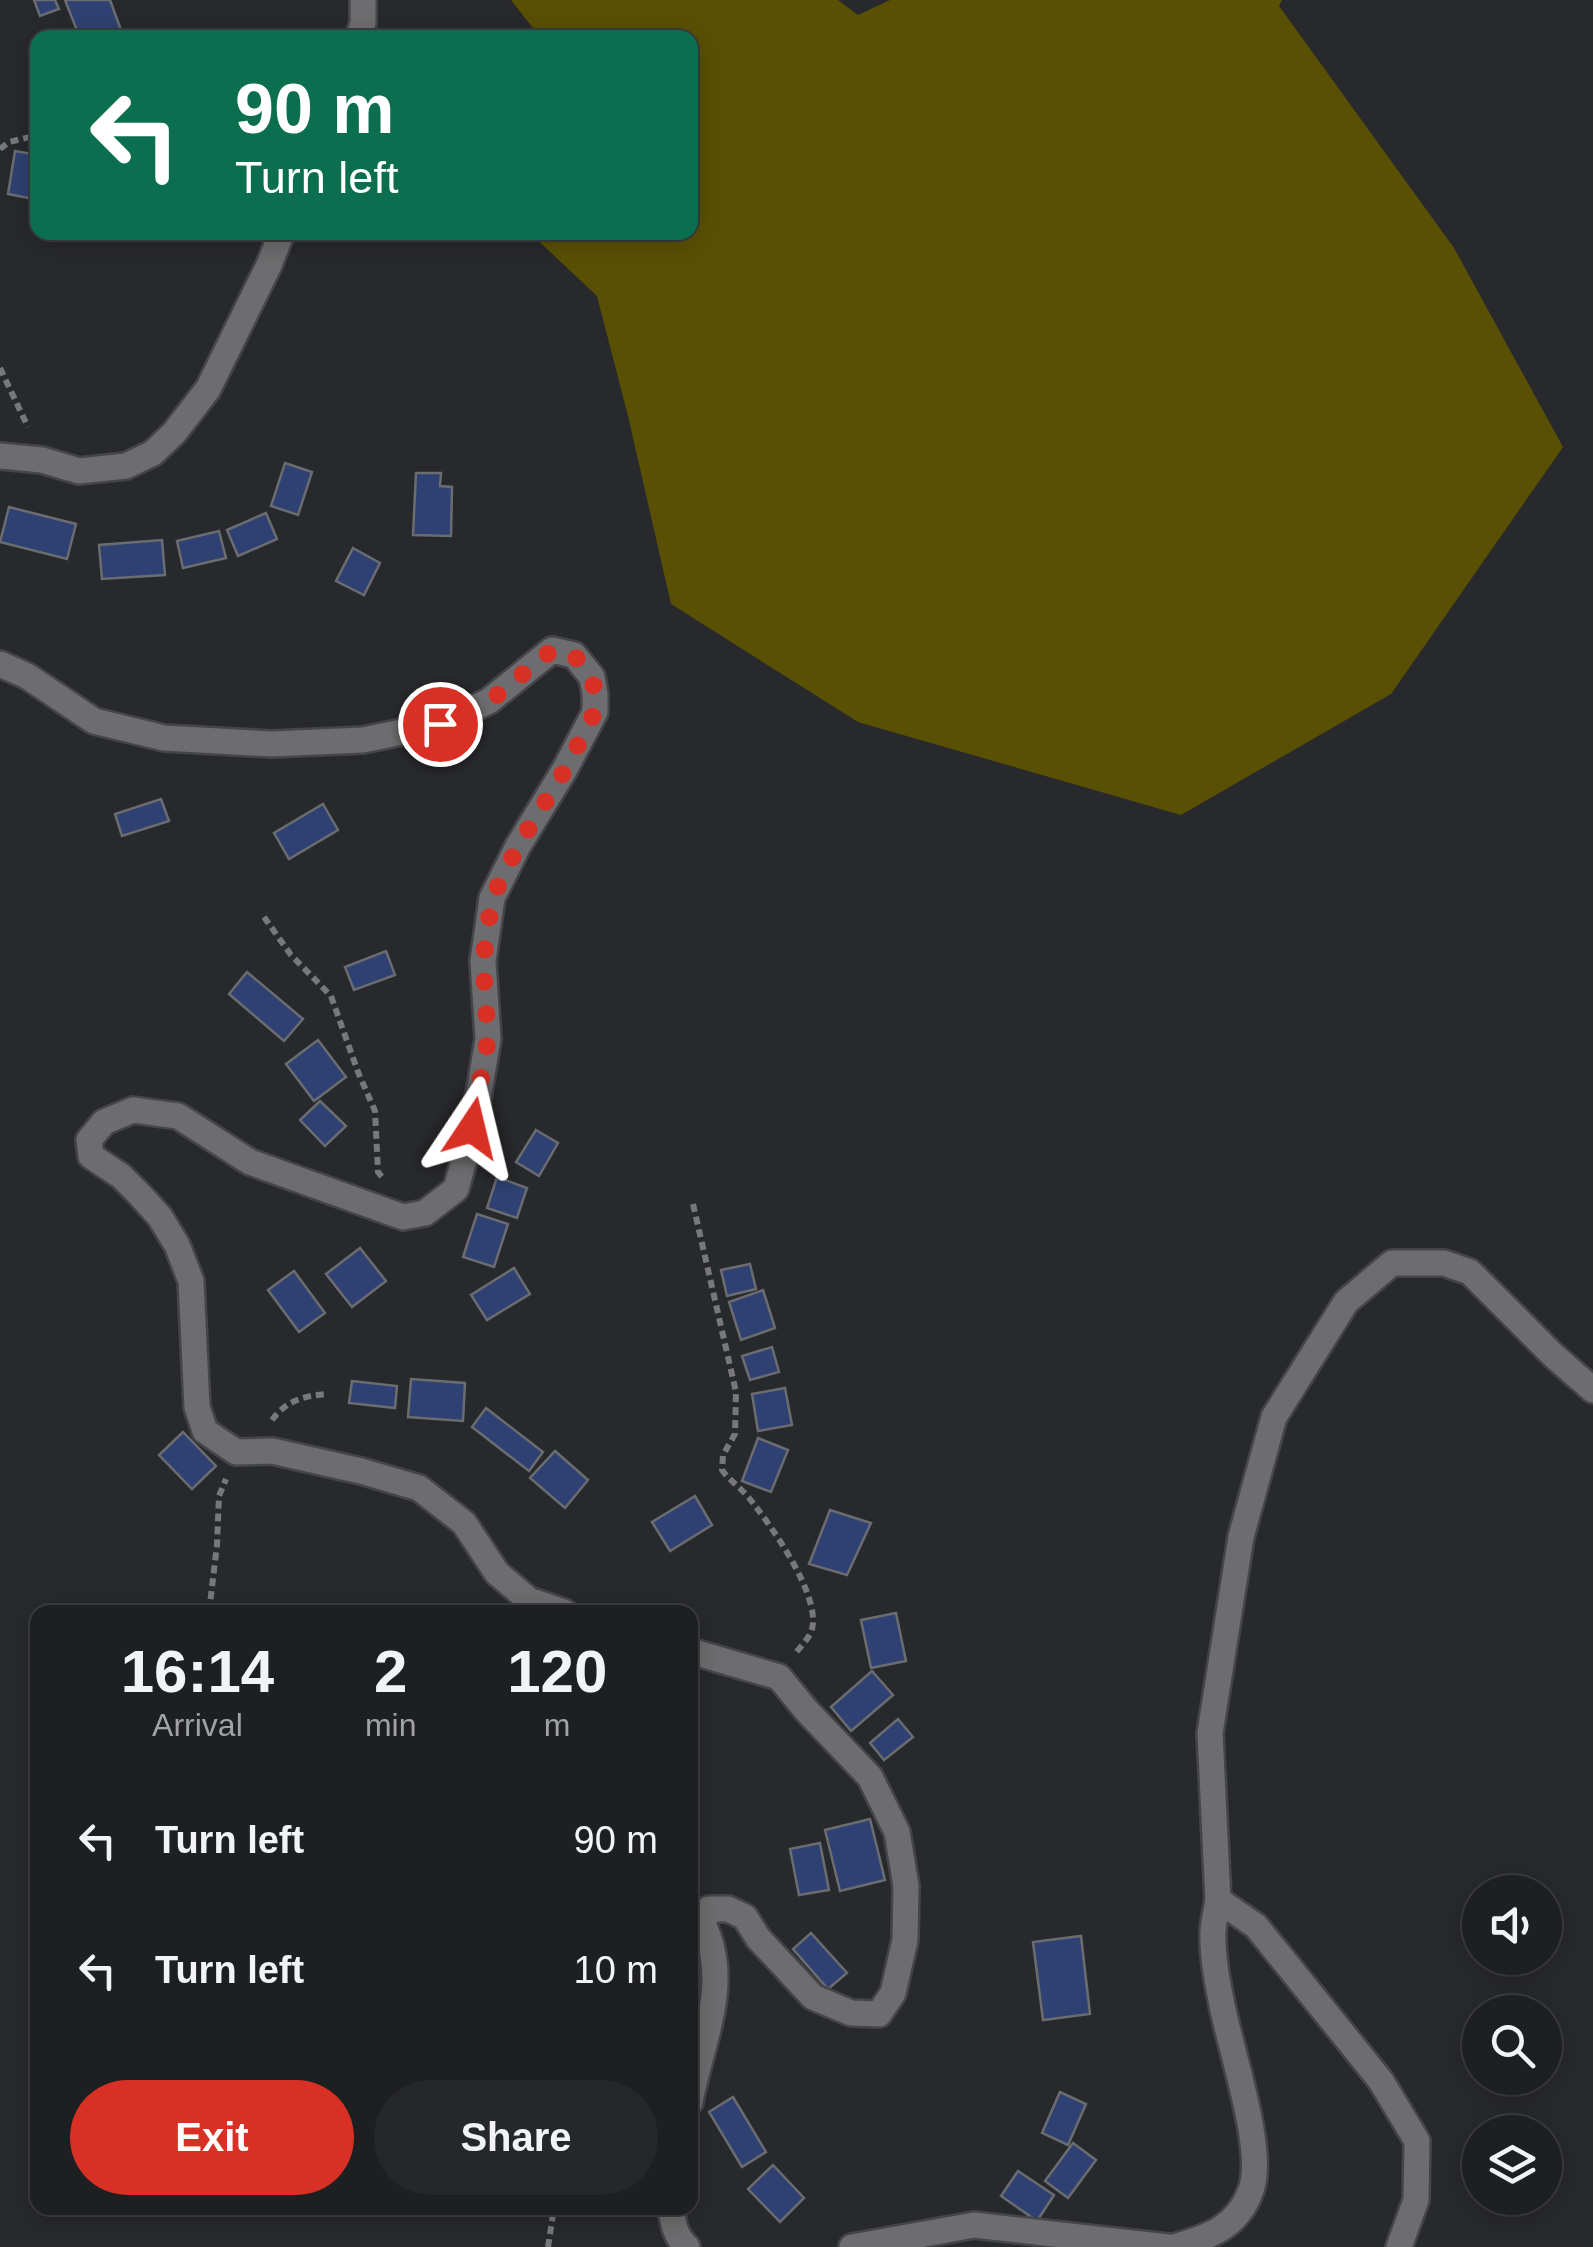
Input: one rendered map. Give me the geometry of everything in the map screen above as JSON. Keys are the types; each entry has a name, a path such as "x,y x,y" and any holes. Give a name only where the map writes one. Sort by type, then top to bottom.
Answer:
{"street":[{"path":"361,30 363,0"},
{"path":"0,456 42,460 79,470 126,466 154,453 208,389 279,240"},
{"path":"0,664 27,676 94,721 164,738 272,744 363,740 440,724 490,701 552,650 574,655 592,678 595,712 492,898 483,961 488,1039 456,1189 425,1213 402,1217 250,1162 178,1116 133,1110 104,1122 89,1140 91,1156 140,1194 177,1245 191,1281 196,1408 205,1430 236,1452 272,1450 362,1470 419,1488 464,1522 497,1573 530,1600 544,1605"},
{"path":"852,2247 974,2225 1171,2247 1210,2236 1238,2214 1251,2192 1256,2170 1212,1938 1218,1900 1210,1733 1241,1537 1274,1418 1346,1302 1392,1263 1444,1264 1470,1272 1593,1390"},
{"path":"698,1652 780,1677 870,1777 897,1832 906,1886 905,1940 894,1993 879,2014 850,2014 814,1997 758,1938 745,1917 728,1909 709,1909 703,1924 712,1943 716,1994 698,2069"},
{"path":"1218,1900 1256,1926 1381,2082 1416,2141 1416,2200 1399,2247"},
{"path":"672,2215 672,2223 687,2247"}],"path":[{"path":"0,150 9,142 30,137"},
{"path":"0,368 42,460"},
{"path":"264,918 291,956 330,996 376,1111 378,1172 384,1180"},
{"path":"693,1204 736,1392 736,1434 723,1455 722,1470 747,1495 810,1595 812,1630 780,1677"},
{"path":"548,2247 552,2215"}],"shaded area":[{"path":"511,0 838,0 858,15 890,0 1282,0 1279,6 1454,248 1563,447 1391,694 1181,815 858,722 671,604 597,296 537,240 698,240 698,30 535,30"}],"building":[{"path":"34,0 55,0 59,9 40,16"},
{"path":"65,0 110,0 121,30 77,30"},
{"path":"15,151 30,154 30,198 8,194"},
{"path":"285,463 312,472 298,515 271,506"},
{"path":"416,473 441,473 440,486 452,487 451,536 413,535"},
{"path":"9,507 76,524 67,559 0,542"},
{"path":"266,513 277,539 238,556 227,530"},
{"path":"219,531 226,558 183,568 177,541"},
{"path":"162,540 165,575 102,579 99,545"},
{"path":"353,548 380,563 364,595 336,581"},
{"path":"161,799 169,821 122,836 115,814"},
{"path":"323,804 338,830 289,859 274,833"},
{"path":"386,951 395,975 354,990 345,967"},
{"path":"247,972 303,1019 284,1041 229,994"},
{"path":"318,1040 346,1077 314,1101 286,1064"},
{"path":"320,1101 346,1126 325,1146 300,1120"},
{"path":"536,1130 558,1143 539,1176 516,1162"},
{"path":"497,1177 527,1188 517,1218 487,1208"},
{"path":"477,1214 508,1224 494,1267 463,1257"},
{"path":"360,1248 386,1281 352,1307 326,1274"},
{"path":"750,1264 756,1289 727,1296 721,1270"},
{"path":"514,1268 530,1294 487,1320 471,1295"},
{"path":"294,1271 325,1313 299,1332 268,1290"},
{"path":"763,1290 775,1328 741,1340 729,1302"},
{"path":"772,1347 779,1372 750,1380 742,1356"},
{"path":"411,1379 465,1383 463,1421 408,1417"},
{"path":"352,1381 397,1386 395,1408 349,1403"},
{"path":"785,1388 792,1425 758,1431 752,1394"},
{"path":"486,1408 543,1452 529,1471 472,1427"},
{"path":"183,1432 216,1466 192,1489 159,1455"},
{"path":"758,1438 788,1450 771,1492 742,1481"},
{"path":"555,1451 588,1480 565,1508 530,1478"},
{"path":"695,1496 712,1525 670,1551 652,1522"},
{"path":"830,1510 871,1523 847,1575 809,1564"},
{"path":"896,1613 906,1661 871,1668 861,1620"},
{"path":"872,1671 893,1695 851,1731 831,1707"},
{"path":"898,1719 913,1737 884,1760 870,1743"},
{"path":"870,1819 885,1880 840,1891 825,1830"},
{"path":"820,1843 829,1890 799,1895 790,1849"},
{"path":"811,1933 847,1973 828,1989 793,1949"},
{"path":"1081,1936 1090,2014 1043,2020 1033,1942"},
{"path":"1060,2092 1086,2104 1068,2145 1042,2133"},
{"path":"733,2097 766,2152 742,2167 709,2112"},
{"path":"1073,2143 1096,2160 1068,2198 1045,2181"},
{"path":"773,2165 804,2198 780,2222 748,2189"},
{"path":"1018,2171 1054,2195 1037,2221 1001,2196"}],"route":[{"path":"440,724 490,701 552,650 574,655 592,678 595,712 492,898 483,961 488,1039 472,1128"}]}
